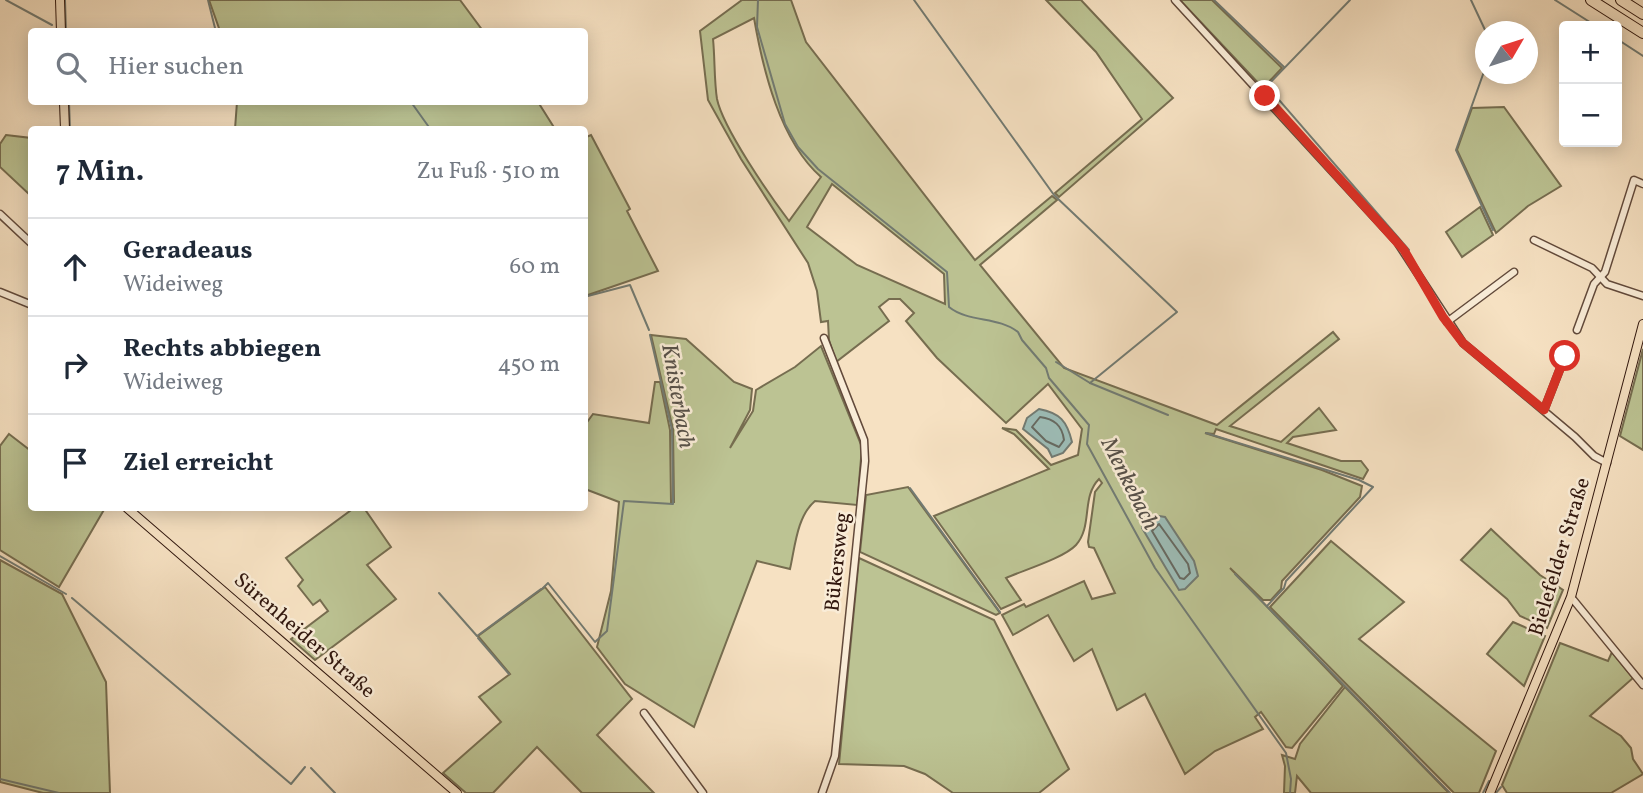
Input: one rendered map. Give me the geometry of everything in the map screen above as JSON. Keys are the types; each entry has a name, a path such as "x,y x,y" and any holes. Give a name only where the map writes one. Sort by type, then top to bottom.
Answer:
{"highway":[{"path":"1591,0 1643,33"},
{"path":"1621,0 1643,14"}],"main road":[{"path":"60,0 61,28"},
{"path":"64,105 65,126"},
{"name":"Bielefelder Straße","path":"1490,793 1571,597 1643,324"},
{"name":"Sürenheider Straße","path":"130,511 457,793"}],"street":[{"path":"1175,0 1397,242 1463,343 1544,410 1594,456 1607,463"},
{"path":"1577,330 1594,284 1605,272 1634,180 1643,184"},
{"path":"0,214 28,240"},
{"path":"1534,240 1592,268 1607,284 1643,296"},
{"path":"1447,322 1514,272"},
{"path":"0,292 28,302"},
{"name":"Bükersweg","path":"822,793 835,756 865,461 864,440 824,338"},
{"path":"1544,410 1565,356"},
{"path":"1571,597 1643,685"},
{"path":"644,713 703,793"}],"green space":[{"path":"209,0 460,0 481,28 219,28"},
{"path":"742,0 791,0 806,42 975,260 1052,196 1057,200 980,265 1064,368 1217,425 1333,332 1339,339 1230,426 1281,442 1319,408 1336,430 1293,437 1287,443 1341,461 1361,461 1368,470 1363,479 1216,429 1214,434 1205,433 1322,470 1362,486 1360,497 1282,581 1281,589 1271,600 1263,600 1230,568 1343,686 1292,748 1286,747 1261,712 1255,717 1263,729 1215,751 1185,774 1145,694 1117,710 1092,649 1074,661 1048,615 1013,635 1002,615 1024,604 1026,607 1084,581 1092,599 1115,593 1094,548 1089,547 1088,542 1095,492 1102,483 1099,479 1090,494 1084,529 1076,545 1053,559 1006,578 1021,600 1001,609 934,516 1049,469 1014,434 1002,428 1016,430 1051,465 1078,455 1082,429 1048,384 1006,423 937,358 906,321 914,313 900,299 889,299 879,307 889,321 836,362 829,340 828,321 821,322 817,291 808,263 741,159 708,100 700,31","holes":["754,18 768,82 784,125 794,144 821,177 789,221 737,144 717,99 713,39","832,184 944,274 945,304 857,265 807,227"]},
{"path":"1046,0 1081,0 1173,98 1059,197 1055,193 1142,119 1096,52"},
{"path":"1180,0 1212,0 1282,68 1263,88"},
{"path":"237,105 540,105 553,126 235,126"},
{"path":"1504,107 1561,186 1528,206 1496,233 1457,150 1472,108"},
{"path":"6,135 28,138 28,193 0,167 0,144"},
{"path":"591,135 630,209 627,211 658,271 588,295 588,136"},
{"path":"1480,207 1493,235 1462,257 1446,232"},
{"path":"651,335 686,339 734,382 752,389 750,410 730,448 753,411 756,390 795,367 821,346 862,447 857,505 815,501 800,523 790,569 757,561 694,727 625,684 597,647 611,591 619,502 588,490 588,421 593,414 649,423 655,382 660,382 670,430 671,502 674,502 673,429"},
{"path":"1643,349 1643,450 1620,436"},
{"path":"9,434 28,449 28,511 103,511 59,587 0,550 0,446"},
{"path":"908,487 1000,613 996,615 860,552 866,495"},
{"path":"350,511 366,511 391,547 367,565 396,599 315,660 291,639 328,611 320,600 313,605 298,586 303,580 286,558"},
{"path":"1491,529 1540,575 1563,590 1547,628 1520,616 1507,599 1461,560"},
{"path":"1331,541 1404,602 1359,639 1496,751 1479,793 1454,793 1270,607"},
{"path":"859,558 994,620 1069,769 1039,793 953,793 925,774 904,766 839,764"},
{"path":"0,560 62,594 106,682 110,793 43,793 0,782"},
{"path":"545,587 632,699 597,735 654,793 582,793 537,747 493,793 466,793 443,773 501,722 479,697 510,674 478,636"},
{"path":"1513,622 1545,636 1524,686 1487,654"},
{"path":"1560,643 1608,661 1612,652 1633,678 1590,716 1621,736 1631,748 1633,759 1643,774 1611,793 1507,793 1502,785"},
{"path":"1345,687 1449,793 1311,793 1297,776 1295,793 1284,793 1285,766 1282,755 1295,759 1300,744"}],"water":[{"path":"1039,409 1052,413 1065,423 1072,442 1063,453 1052,457 1048,449 1023,429 1027,418"},
{"path":"1159,516 1165,517 1194,561 1198,576 1185,589 1179,590 1142,528 1144,524"}],"waterway":[{"path":"6,0 52,25"},
{"path":"65,0 66,28"},
{"name":"Knisterbach","path":"208,0 215,28"},
{"name":"Menkebach","path":"758,0 757,27 785,124 798,147 818,169 947,272 949,307 1018,332 1046,368 1049,378 1089,425 1087,444 1155,568 1286,753 1291,779 1290,793"},
{"path":"914,0 1054,195 1177,312 1090,383"},
{"path":"1214,0 1284,67"},
{"path":"1350,0 1267,86 1409,250"},
{"path":"1471,0 1481,21"},
{"path":"1555,0 1588,21"},
{"path":"1622,42 1643,56"},
{"path":"1480,84 1456,150 1493,230"},
{"path":"69,105 70,126"},
{"name":"Knisterbach","path":"413,105 428,126"},
{"name":"Knisterbach","path":"588,296 630,285 649,330"},
{"path":"542,589 548,583 595,642 607,631 624,501 673,504 672,430 650,335"},
{"path":"1056,362 1090,383 1168,415"},
{"path":"1206,433 1359,480 1373,487 1286,581 1284,588 1267,606"},
{"path":"910,488 1000,612"},
{"path":"0,556 66,594"},
{"path":"1235,574 1450,793"},
{"path":"439,593 477,636 541,589"},
{"path":"72,598 291,784 305,767"},
{"path":"478,638 509,674"},
{"path":"311,768 335,793"},
{"path":"0,779 59,793"},
{"path":"1483,793 1489,781"},
{"path":"1496,793 1501,787"}],"route":[{"path":"1265,96 1404,250 1443,317 1463,343 1544,410 1565,356"}]}
